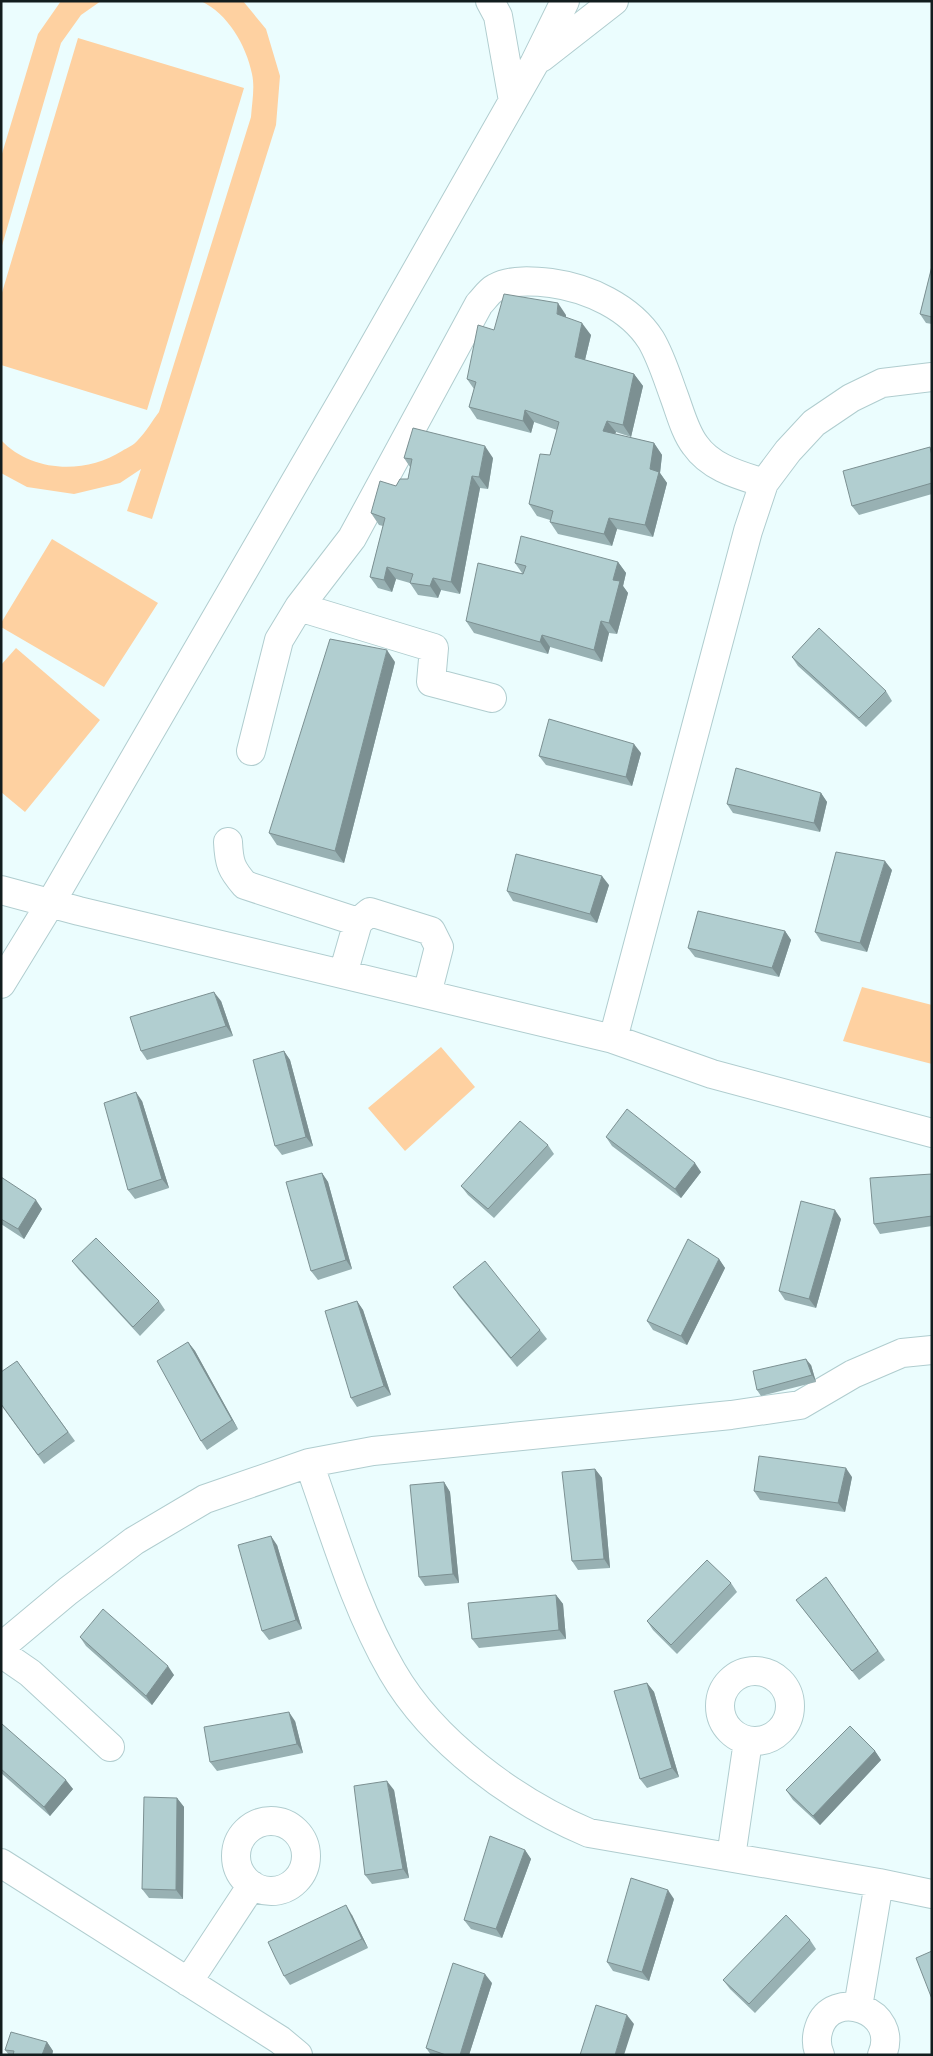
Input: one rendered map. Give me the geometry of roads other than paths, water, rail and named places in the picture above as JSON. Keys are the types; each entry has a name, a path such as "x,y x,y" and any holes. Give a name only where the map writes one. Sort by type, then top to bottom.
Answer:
{"street":[{"path":"490,1 498,16 513,101"},
{"path":"1,984 50,904 348,391 534,64 566,1"},
{"path":"534,64 614,1"},
{"path":"251,751 279,640 299,607 352,538 479,304 494,288 508,284 537,281 565,285 594,294 633,319 650,338 659,356 694,445 708,459 725,470 764,483"},
{"path":"613,1039 748,531 764,483 788,451 814,423 851,398 882,383 932,377"},
{"path":"299,607 434,648 431,682 492,698"},
{"path":"228,842 229,858 233,871 245,885 358,922"},
{"path":"1,890 50,904 613,1039 712,1074 932,1133"},
{"path":"343,974 358,922 370,912 431,931 439,947 427,994"},
{"path":"1,1647 68,1591 134,1541 205,1499 309,1463 373,1451 731,1415 800,1405 853,1374 902,1353 932,1350"},
{"path":"309,1463 358,1598 392,1672 410,1699 438,1729 497,1780 560,1820 589,1833 879,1883 932,1894"},
{"path":"1,1653 30,1673 110,1748"},
{"path":"730,1857 748,1741"},
{"path":"1,1863 280,2040 298,2055"},
{"path":"858,2007 879,1883"},
{"path":"188,1982 252,1885"},
{"path":"820,2055 817,2037 820,2024 830,2013 843,2007 858,2007 872,2013 881,2024 886,2037 882,2055"}]}
